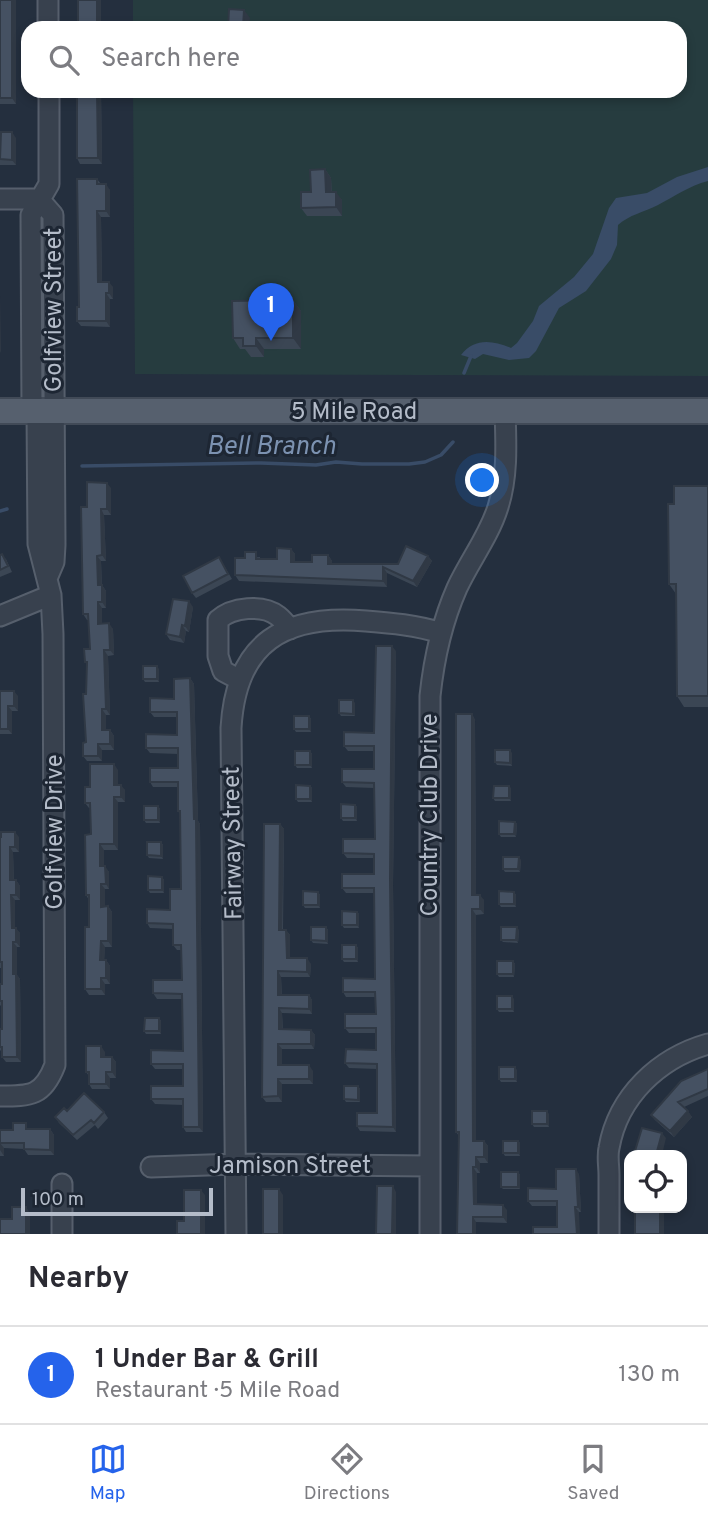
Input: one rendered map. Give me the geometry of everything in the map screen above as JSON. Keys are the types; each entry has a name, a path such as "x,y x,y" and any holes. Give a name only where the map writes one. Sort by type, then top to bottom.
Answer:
{"main road":[{"name":"5 Mile Road","path":"0,411 708,411"}],"street":[{"path":"48,0 48,21"},
{"name":"Golfview Street","path":"41,411 52,215 39,199 49,184 49,98"},
{"path":"0,199 39,199"},
{"name":"Golfview Drive","path":"0,1096 31,1095 44,1086 55,1065 50,585 55,545 41,411"},
{"name":"Country Club Drive","path":"430,1234 429,720 433,672 440,634 458,586 498,509 505,477 505,411"},
{"path":"0,617 50,585"},
{"path":"240,680 223,671 218,656 218,620 232,611 261,609 277,614 290,629"},
{"name":"Fairway Street","path":"236,1234 231,728 233,704 240,680 252,657 270,638 311,622 341,619 424,628 440,634"},
{"path":"609,1234 608,1150 620,1115 638,1088 664,1063 708,1044"},
{"name":"Jamison Street","path":"151,1167 236,1164 430,1166"},
{"path":"62,1184 62,1234"}],"green space":[{"path":"133,0 708,0 708,376 135,374 133,98 687,98 687,21 133,21"}],"water":[{"path":"708,167 708,181 688,188 618,225 617,245 611,259 586,291 559,308 536,351 529,358 509,360 483,354 475,359 461,355 478,343 497,343 511,348 517,343 533,321 539,306 574,277 593,254 609,208 616,198 647,193 677,177"}],"building":[{"path":"0,0 12,0 12,98 0,98"},
{"path":"78,0 97,0 97,21 78,21"},
{"path":"229,9 244,10 243,21 228,21"},
{"path":"77,98 97,98 98,158 77,158"},
{"path":"1,132 12,132 12,160 0,159"},
{"path":"325,169 326,192 336,192 336,207 301,208 301,192 311,192 310,170"},
{"path":"77,179 97,179 97,184 106,184 106,211 97,211 98,282 109,282 109,293 106,293 106,321 77,321"},
{"path":"293,300 293,338 256,338 256,346 243,346 243,338 233,338 232,301"},
{"path":"87,482 107,483 107,509 101,509 102,555 97,556 98,585 102,585 102,602 98,602 98,624 109,623 110,650 104,650 106,709 102,709 102,730 110,730 110,744 98,744 98,756 83,756 83,743 86,742 83,694 86,694 87,662 84,649 90,649 88,614 83,614 81,507 87,507"},
{"path":"674,486 708,486 708,696 677,696 676,584 669,584 668,504 674,504"},
{"path":"406,546 428,556 413,581 383,567 383,581 235,575 235,558 245,558 245,552 256,552 256,559 277,559 277,548 291,549 291,562 312,562 312,555 328,555 328,564 398,564"},
{"path":"2,554 8,566 0,570 0,555"},
{"path":"219,557 228,574 192,593 183,576"},
{"path":"173,599 189,601 185,626 182,625 180,637 166,634"},
{"path":"376,646 392,646 390,880 393,1127 357,1126 357,1113 377,1113 377,1064 345,1063 346,1049 376,1050 376,1028 345,1028 345,1014 376,1014 375,992 343,992 343,978 375,979 374,888 342,888 342,874 374,874 374,854 343,853 343,839 375,839 374,783 342,782 342,769 374,769 374,746 344,746 344,732 374,733"},
{"path":"143,666 157,666 157,679 143,679"},
{"path":"190,678 196,819 199,1127 183,1127 183,1099 151,1099 151,1086 183,1086 183,1064 151,1064 151,1050 183,1051 182,994 153,993 153,980 182,980 181,945 173,945 173,924 147,923 147,909 170,910 170,889 181,889 178,782 150,782 150,768 178,768 178,748 146,748 146,734 177,735 177,712 150,712 150,698 174,699 174,679"},
{"path":"0,691 14,691 14,706 8,706 8,729 0,729"},
{"path":"339,700 353,700 353,714 339,713"},
{"path":"456,714 472,714 472,895 480,895 480,909 472,909 473,1141 484,1141 484,1157 476,1157 476,1167 473,1167 474,1204 503,1205 503,1217 473,1217 473,1234 457,1234 459,1132 456,1132"},
{"path":"294,716 309,716 309,729 294,729"},
{"path":"495,750 510,750 510,763 495,762"},
{"path":"295,751 310,751 310,765 295,765"},
{"path":"90,764 114,764 114,785 121,785 121,797 114,797 114,844 100,844 100,866 105,866 106,884 101,884 101,907 108,906 108,941 101,941 100,960 106,960 106,978 101,978 101,989 85,989 85,927 89,927 89,895 86,895 85,835 91,834 90,803 85,803 85,787 90,787"},
{"path":"296,785 310,786 310,799 296,799"},
{"path":"494,786 509,786 509,798 493,798"},
{"path":"341,804 355,805 355,818 341,818"},
{"path":"144,806 158,806 158,820 144,820"},
{"path":"499,821 515,822 514,834 499,834"},
{"path":"264,824 280,824 279,930 286,930 287,958 307,958 307,972 278,971 278,995 309,995 309,1009 279,1008 279,1029 311,1030 311,1044 278,1044 278,1065 309,1065 309,1079 278,1079 278,1096 262,1097"},
{"path":"1,832 15,832 15,847 10,847 10,880 16,880 16,895 11,895 12,928 16,928 13,974 16,974 17,1057 2,1057 0,1047"},
{"path":"147,842 161,842 161,856 147,855"},
{"path":"503,857 519,857 518,869 503,869"},
{"path":"148,876 162,877 162,890 148,890"},
{"path":"303,891 318,892 318,905 303,905"},
{"path":"499,891 514,892 514,904 499,904"},
{"path":"342,911 357,912 357,925 342,925"},
{"path":"311,927 326,927 326,941 311,940"},
{"path":"501,927 517,927 516,940 501,940"},
{"path":"342,945 356,945 356,959 342,959"},
{"path":"497,961 513,961 513,974 497,974"},
{"path":"497,996 512,996 512,1009 497,1009"},
{"path":"145,1018 159,1018 159,1031 144,1031"},
{"path":"86,1046 101,1046 101,1057 112,1057 112,1072 106,1072 106,1084 89,1084"},
{"path":"499,1067 515,1067 515,1079 499,1079"},
{"path":"708,1069 708,1089 678,1102 688,1111 670,1131 651,1115 681,1081"},
{"path":"344,1086 358,1086 358,1100 344,1099"},
{"path":"84,1093 104,1112 94,1123 91,1120 73,1135 55,1117 64,1108 67,1111"},
{"path":"532,1111 547,1111 547,1124 532,1124"},
{"path":"13,1123 26,1123 26,1129 50,1129 50,1150 24,1149 24,1143 0,1143 0,1130 13,1130"},
{"path":"642,1128 662,1133 657,1150 635,1150"},
{"path":"503,1141 518,1141 518,1153 503,1153"},
{"path":"556,1169 576,1169 577,1234 533,1234 533,1227 557,1227 557,1201 528,1201 528,1188 556,1189"},
{"path":"501,1172 518,1172 518,1187 501,1187"},
{"path":"377,1186 393,1186 392,1234 376,1234"},
{"path":"263,1189 279,1189 279,1234 263,1234"},
{"path":"184,1190 201,1190 201,1234 177,1234 177,1221 184,1221"},
{"path":"12,1207 26,1207 26,1234 0,1234 0,1219 12,1219"},
{"path":"635,1213 660,1213 660,1234 635,1234"}],"waterway":[{"name":"Bell Branch","path":"464,373 471,356"},
{"name":"Bell Branch","path":"82,466 261,463 316,465 336,462 409,464 425,462 441,455 453,442"},
{"name":"Bell Branch","path":"0,511 7,509"}],"place":[{"name":"1 Under Bar & Grill","path":"271,341"}]}
